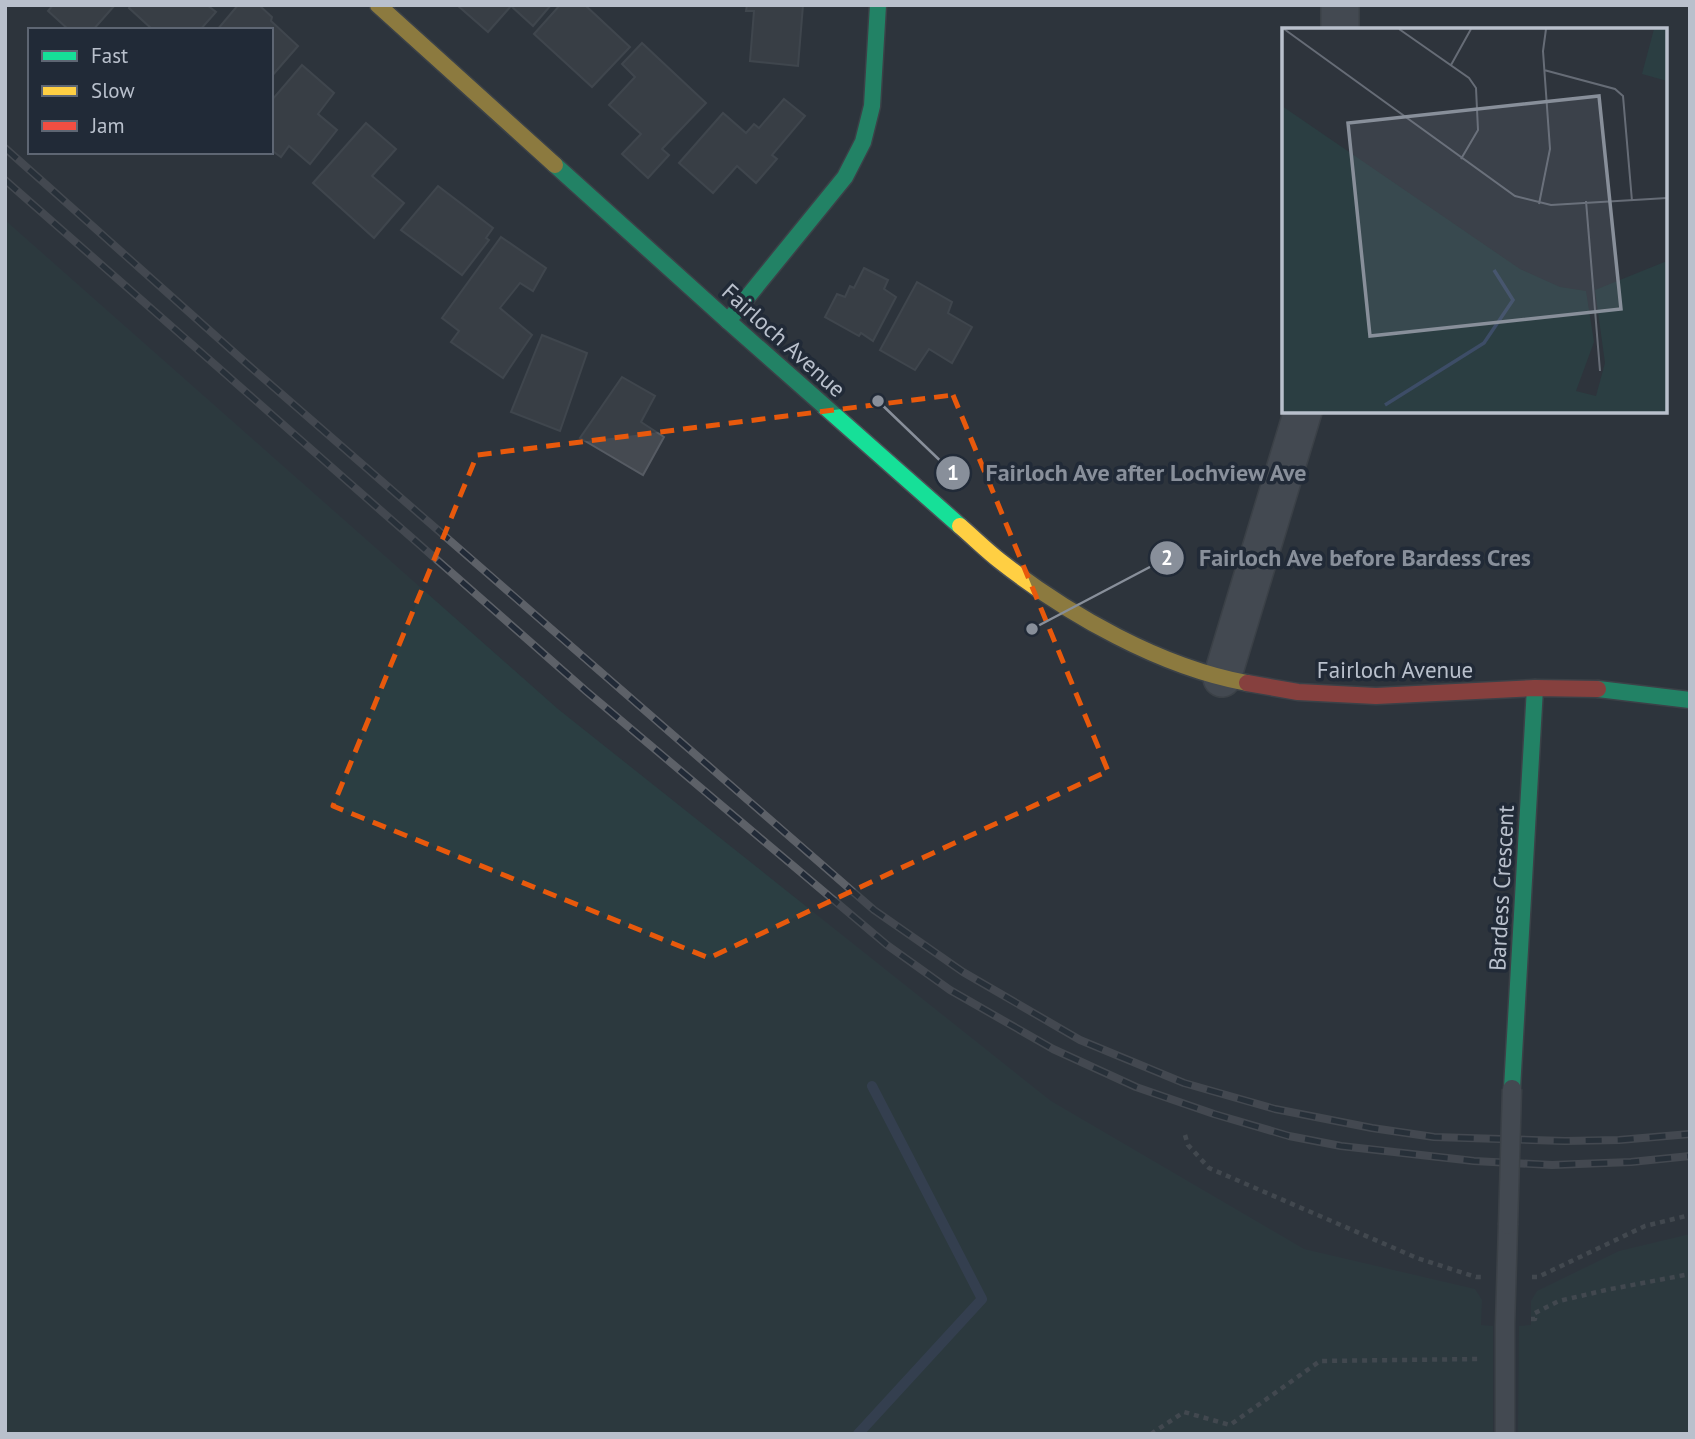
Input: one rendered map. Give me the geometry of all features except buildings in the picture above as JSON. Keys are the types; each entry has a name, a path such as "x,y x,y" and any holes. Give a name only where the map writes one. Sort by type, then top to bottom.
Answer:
{"street":[{"name":"Fairloch Avenue","path":"378,5 728,321 1000,561 1068,609 1151,653 1222,678 1298,692 1376,696 1535,688 1599,689 1690,700"},
{"path":"728,321 845,177 863,142 872,106 878,5"},
{"path":"1340,5 1340,28"},
{"path":"1222,678 1302,413"},
{"name":"Bardess Crescent","path":"1512,1089 1535,688"}],"lane":[{"path":"1505,1434 1512,1089"}],"path":[{"path":"1185,1135 1188,1145 1209,1168 1417,1258 1476,1277"},
{"path":"1538,1277 1645,1226 1690,1215"},
{"path":"1506,1319 1535,1319 1535,1313 1559,1301 1690,1274"},
{"path":"1151,1434 1184,1412 1230,1425 1320,1361 1505,1358"}],"highlighted area":[{"path":"953,395 1108,771 709,958 333,806 477,455"}],"green space":[{"path":"5,220 558,709 1051,1101 1304,1249 1475,1289 1482,1300 1481,1325 1493,1326 1493,1434 5,1434"},
{"path":"1690,1234 1690,1434 1518,1434 1519,1326 1531,1325 1531,1301 1537,1291 1619,1251"}],"waterway":[{"path":"858,1434 982,1299 872,1086"}],"railway":[{"path":"5,148 246,363 874,910 963,972 1080,1040 1184,1083 1275,1109 1434,1137 1565,1141 1690,1134"},
{"path":"5,180 586,691 887,945 950,990 1053,1049 1136,1087 1289,1136 1341,1146 1474,1161 1552,1165 1631,1162 1690,1156"}],"traffic: fast":[{"path":"728,321 845,177 863,142 872,106 878,5"},
{"path":"555,165 960,526"},
{"path":"1512,1089 1535,688"},
{"path":"1598,689 1690,700"}],"traffic: slow":[{"path":"378,5 555,165"},
{"path":"960,526 995,557 1055,601 1117,636 1181,665 1247,683"}],"traffic: jam":[{"path":"1247,683 1298,692 1376,696 1535,688 1598,689"}],"place":[{"name":"Fairloch Ave after Lochview Ave","path":"878,401"},
{"name":"Fairloch Ave before Bardess Cres","path":"1032,629"}]}
